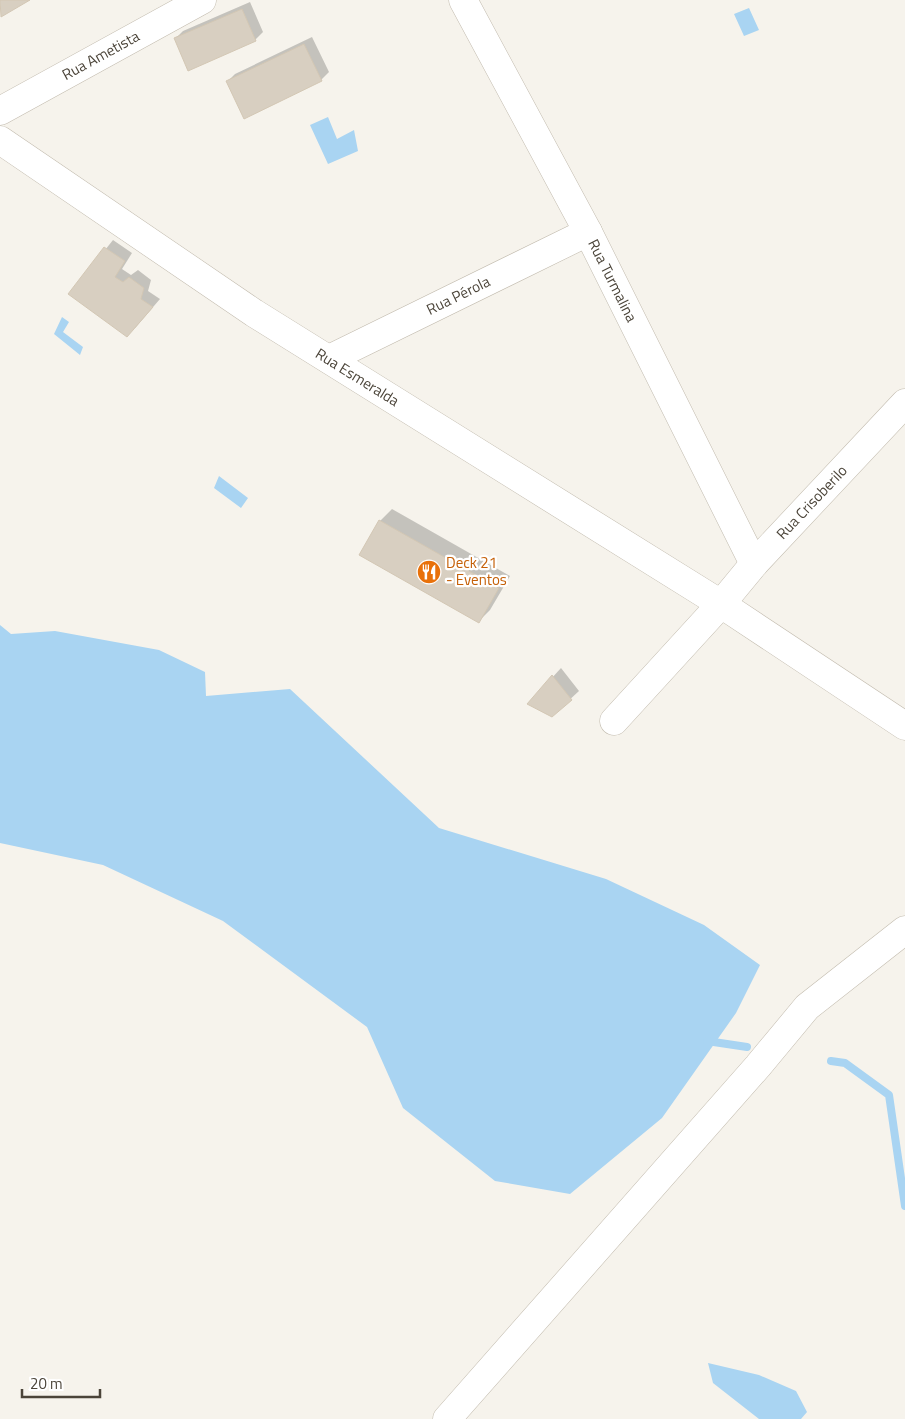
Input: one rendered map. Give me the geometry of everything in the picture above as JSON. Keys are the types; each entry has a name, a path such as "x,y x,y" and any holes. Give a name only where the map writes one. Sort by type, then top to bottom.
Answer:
{"street":[{"name":"Rua Ametista","path":"0,110 202,0"},
{"name":"Rua Turmalina","path":"463,0 588,232 754,564"},
{"name":"Rua Esmeralda","path":"0,140 254,313 721,604 905,726"},
{"name":"Rua Pérola","path":"329,359 588,232"},
{"name":"Rua Crisoberilo","path":"614,721 721,604 754,564 905,403"},
{"path":"447,1419 758,1066 807,1007 905,930"}],"water":[{"path":"749,8 759,30 744,36 734,14"},
{"path":"328,117 337,139 354,130 358,151 328,164 310,125"},
{"path":"62,317 69,322 63,332 83,347 80,355 54,334"},
{"path":"219,476 248,498 241,508 214,488"},
{"path":"0,625 11,634 55,631 159,650 205,672 206,696 290,689 439,828 606,879 704,925 760,965 736,1013 662,1118 570,1194 495,1181 403,1108 367,1027 223,921 103,865 0,843"},
{"path":"708,1363 759,1375 796,1391 807,1412 801,1419 759,1419 713,1383"}],"building":[{"path":"0,0 30,0 1,17"},
{"path":"242,9 256,41 188,71 174,38"},
{"path":"304,44 322,81 244,119 226,81"},
{"path":"104,247 125,261 115,277 123,282 129,277 144,288 141,299 153,307 127,337 68,294"},
{"name":"Deck 21 - Eventos","path":"379,520 499,588 479,623 359,555"},
{"path":"552,675 572,700 552,717 527,704"}],"waterway":[{"path":"707,1041 747,1047"},
{"path":"831,1061 845,1063 889,1095 905,1206"}],"place":[{"name":"Deck 21 - Eventos","path":"429,572"}]}
